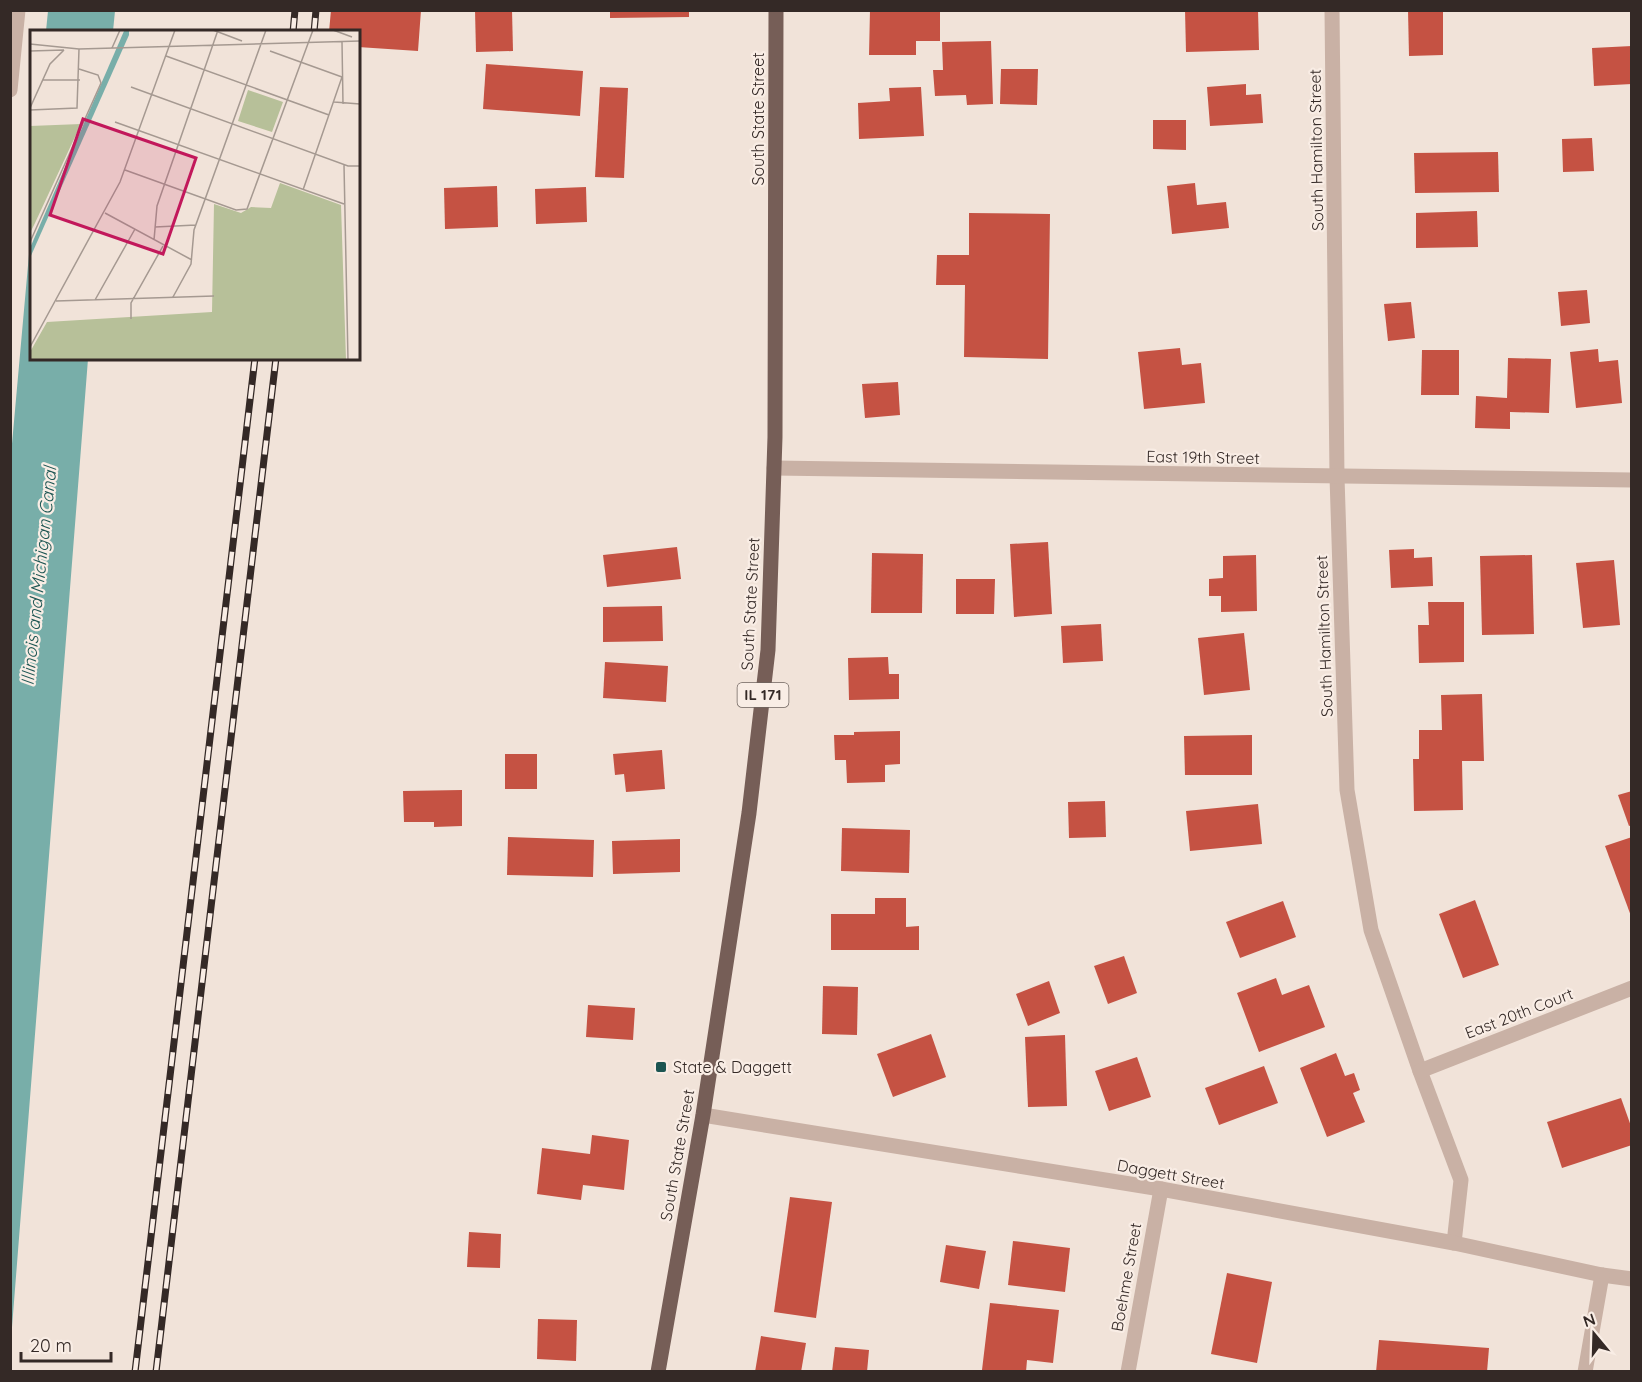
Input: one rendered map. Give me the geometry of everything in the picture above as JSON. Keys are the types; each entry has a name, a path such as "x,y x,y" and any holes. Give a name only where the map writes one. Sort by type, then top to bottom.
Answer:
{"main road":[{"name":"South State Street","path":"658,1371 703,1115 749,813 768,650 774,468 776,10"}],"street":[{"path":"10,90 18,10"},
{"name":"South Hamilton Street","path":"1332,10 1337,477 1347,790 1371,930 1461,1180 1454,1243"},
{"name":"East 19th Street","path":"774,468 1632,480"},
{"name":"East 20th Court","path":"1420,1071 1632,988"},
{"name":"Daggett Street","path":"703,1115 1161,1190 1454,1243 1602,1275 1632,1279"},
{"name":"Boehme Street","path":"1128,1371 1161,1190"},
{"path":"1585,1371 1602,1275"}],"water":[{"path":"48,11 115,11 113,30 46,30"},
{"name":"Illinois and Michigan Canal","path":"30,243 30,360 88,360 11,1340 10,466"}],"building":[{"path":"331,10 421,10 418,51 360,47 360,30 329,30"},
{"path":"475,10 512,10 513,51 476,52"},
{"path":"610,10 689,10 689,17 610,18"},
{"path":"870,10 940,10 940,41 916,41 916,55 869,55"},
{"path":"1185,10 1258,10 1259,50 1186,52"},
{"path":"1408,10 1443,10 1443,55 1409,56"},
{"path":"991,41 993,104 967,105 966,95 935,96 933,70 943,70 942,42"},
{"path":"1632,46 1632,84 1594,86 1592,48"},
{"path":"486,64 583,71 580,116 483,109"},
{"path":"1001,69 1038,69 1037,105 1000,104"},
{"path":"1246,84 1246,95 1261,94 1263,123 1210,126 1207,87"},
{"path":"600,87 628,88 624,178 595,177"},
{"path":"921,87 924,136 859,139 858,103 890,101 889,88"},
{"path":"1153,120 1186,120 1186,150 1153,149"},
{"path":"1592,138 1594,171 1563,172 1562,139"},
{"path":"1498,152 1499,192 1415,193 1414,153"},
{"path":"1195,183 1197,205 1226,202 1229,228 1172,234 1167,186"},
{"path":"497,186 498,227 445,229 444,188"},
{"path":"586,187 587,222 536,224 535,189"},
{"path":"1477,211 1478,247 1416,248 1416,213"},
{"path":"969,213 1050,214 1048,359 964,357 965,285 936,285 937,255 969,255"},
{"path":"1587,290 1590,323 1561,326 1558,292"},
{"path":"1411,302 1415,338 1388,341 1384,304"},
{"path":"1180,348 1182,365 1201,363 1205,403 1144,409 1138,352"},
{"path":"1598,349 1599,362 1618,360 1622,403 1576,408 1570,352"},
{"path":"1422,350 1459,350 1459,395 1421,395"},
{"path":"1508,358 1551,359 1549,413 1510,412 1510,429 1475,428 1476,396 1507,398"},
{"path":"898,382 900,415 865,418 862,384"},
{"path":"1048,542 1052,614 1014,617 1010,544"},
{"path":"677,547 681,579 607,587 603,555"},
{"path":"1414,549 1414,558 1432,557 1433,586 1391,588 1389,550"},
{"path":"872,553 923,554 922,613 871,613"},
{"path":"1256,555 1257,611 1221,612 1221,596 1209,596 1209,579 1223,578 1223,556"},
{"path":"1532,555 1534,634 1482,635 1480,556"},
{"path":"1614,560 1620,625 1583,628 1576,563"},
{"path":"956,579 995,579 994,614 956,614"},
{"path":"1428,602 1464,602 1464,662 1419,663 1418,625 1429,625"},
{"path":"662,606 663,641 603,642 603,607"},
{"path":"1101,624 1103,661 1063,663 1061,626"},
{"path":"1244,633 1250,690 1204,695 1198,638"},
{"path":"888,657 889,674 899,674 899,699 849,700 848,658"},
{"path":"605,662 668,666 666,702 603,698"},
{"path":"1482,694 1484,761 1462,761 1463,810 1414,811 1413,759 1419,759 1419,730 1442,730 1441,695"},
{"path":"900,731 900,764 885,765 885,782 847,783 846,760 835,760 834,735"},
{"path":"1252,735 1252,775 1185,775 1184,736"},
{"path":"662,750 665,789 626,792 624,774 615,775 613,754"},
{"path":"505,754 537,754 537,789 505,789"},
{"path":"462,790 462,826 434,827 434,822 404,822 403,791"},
{"path":"1632,791 1632,825 1629,826 1618,795"},
{"path":"1105,801 1106,837 1069,838 1068,802"},
{"path":"1258,804 1262,844 1190,851 1186,811"},
{"path":"842,828 910,830 909,873 841,871"},
{"path":"508,837 594,840 593,877 507,875"},
{"path":"1632,837 1632,916 1631,916 1605,846"},
{"path":"680,839 680,872 613,874 612,841"},
{"path":"875,898 906,898 906,927 919,926 919,950 831,950 831,914 875,914"},
{"path":"1475,900 1499,965 1463,978 1439,914"},
{"path":"1283,901 1296,937 1240,958 1226,922"},
{"path":"1124,956 1137,993 1108,1004 1094,966"},
{"path":"1276,978 1282,995 1309,985 1325,1027 1259,1052 1237,993"},
{"path":"1049,981 1060,1013 1028,1026 1016,994"},
{"path":"823,986 858,987 857,1035 822,1034"},
{"path":"588,1005 635,1008 633,1040 586,1037"},
{"path":"931,1034 946,1077 893,1097 877,1054"},
{"path":"1065,1035 1067,1106 1028,1107 1025,1037"},
{"path":"1336,1053 1345,1076 1354,1073 1360,1090 1353,1093 1365,1122 1327,1137 1300,1068"},
{"path":"1137,1057 1151,1097 1109,1111 1095,1071"},
{"path":"1264,1066 1278,1103 1219,1125 1205,1088"},
{"path":"1621,1098 1632,1129 1632,1145 1562,1168 1547,1122"},
{"path":"592,1135 629,1140 624,1190 583,1185 581,1200 537,1194 542,1148 590,1154"},
{"path":"790,1197 832,1202 816,1318 774,1312"},
{"path":"469,1232 501,1234 500,1268 467,1267"},
{"path":"1013,1241 1070,1248 1065,1292 1008,1285"},
{"path":"946,1245 986,1251 979,1289 940,1282"},
{"path":"1227,1273 1272,1282 1257,1363 1211,1354"},
{"path":"990,1303 1059,1310 1053,1363 1027,1360 1026,1372 982,1370"},
{"path":"538,1319 577,1320 576,1361 537,1359"},
{"path":"761,1336 806,1343 801,1372 755,1372"},
{"path":"1379,1340 1489,1348 1487,1372 1376,1372"},
{"path":"835,1347 869,1350 867,1372 832,1372"}],"railway":[{"path":"293,30 295,10"},
{"path":"314,30 316,10"},
{"path":"135,1372 255,360"},
{"path":"156,1372 276,360"}],"place":[{"name":"State & Daggett","path":"661,1067"}]}
